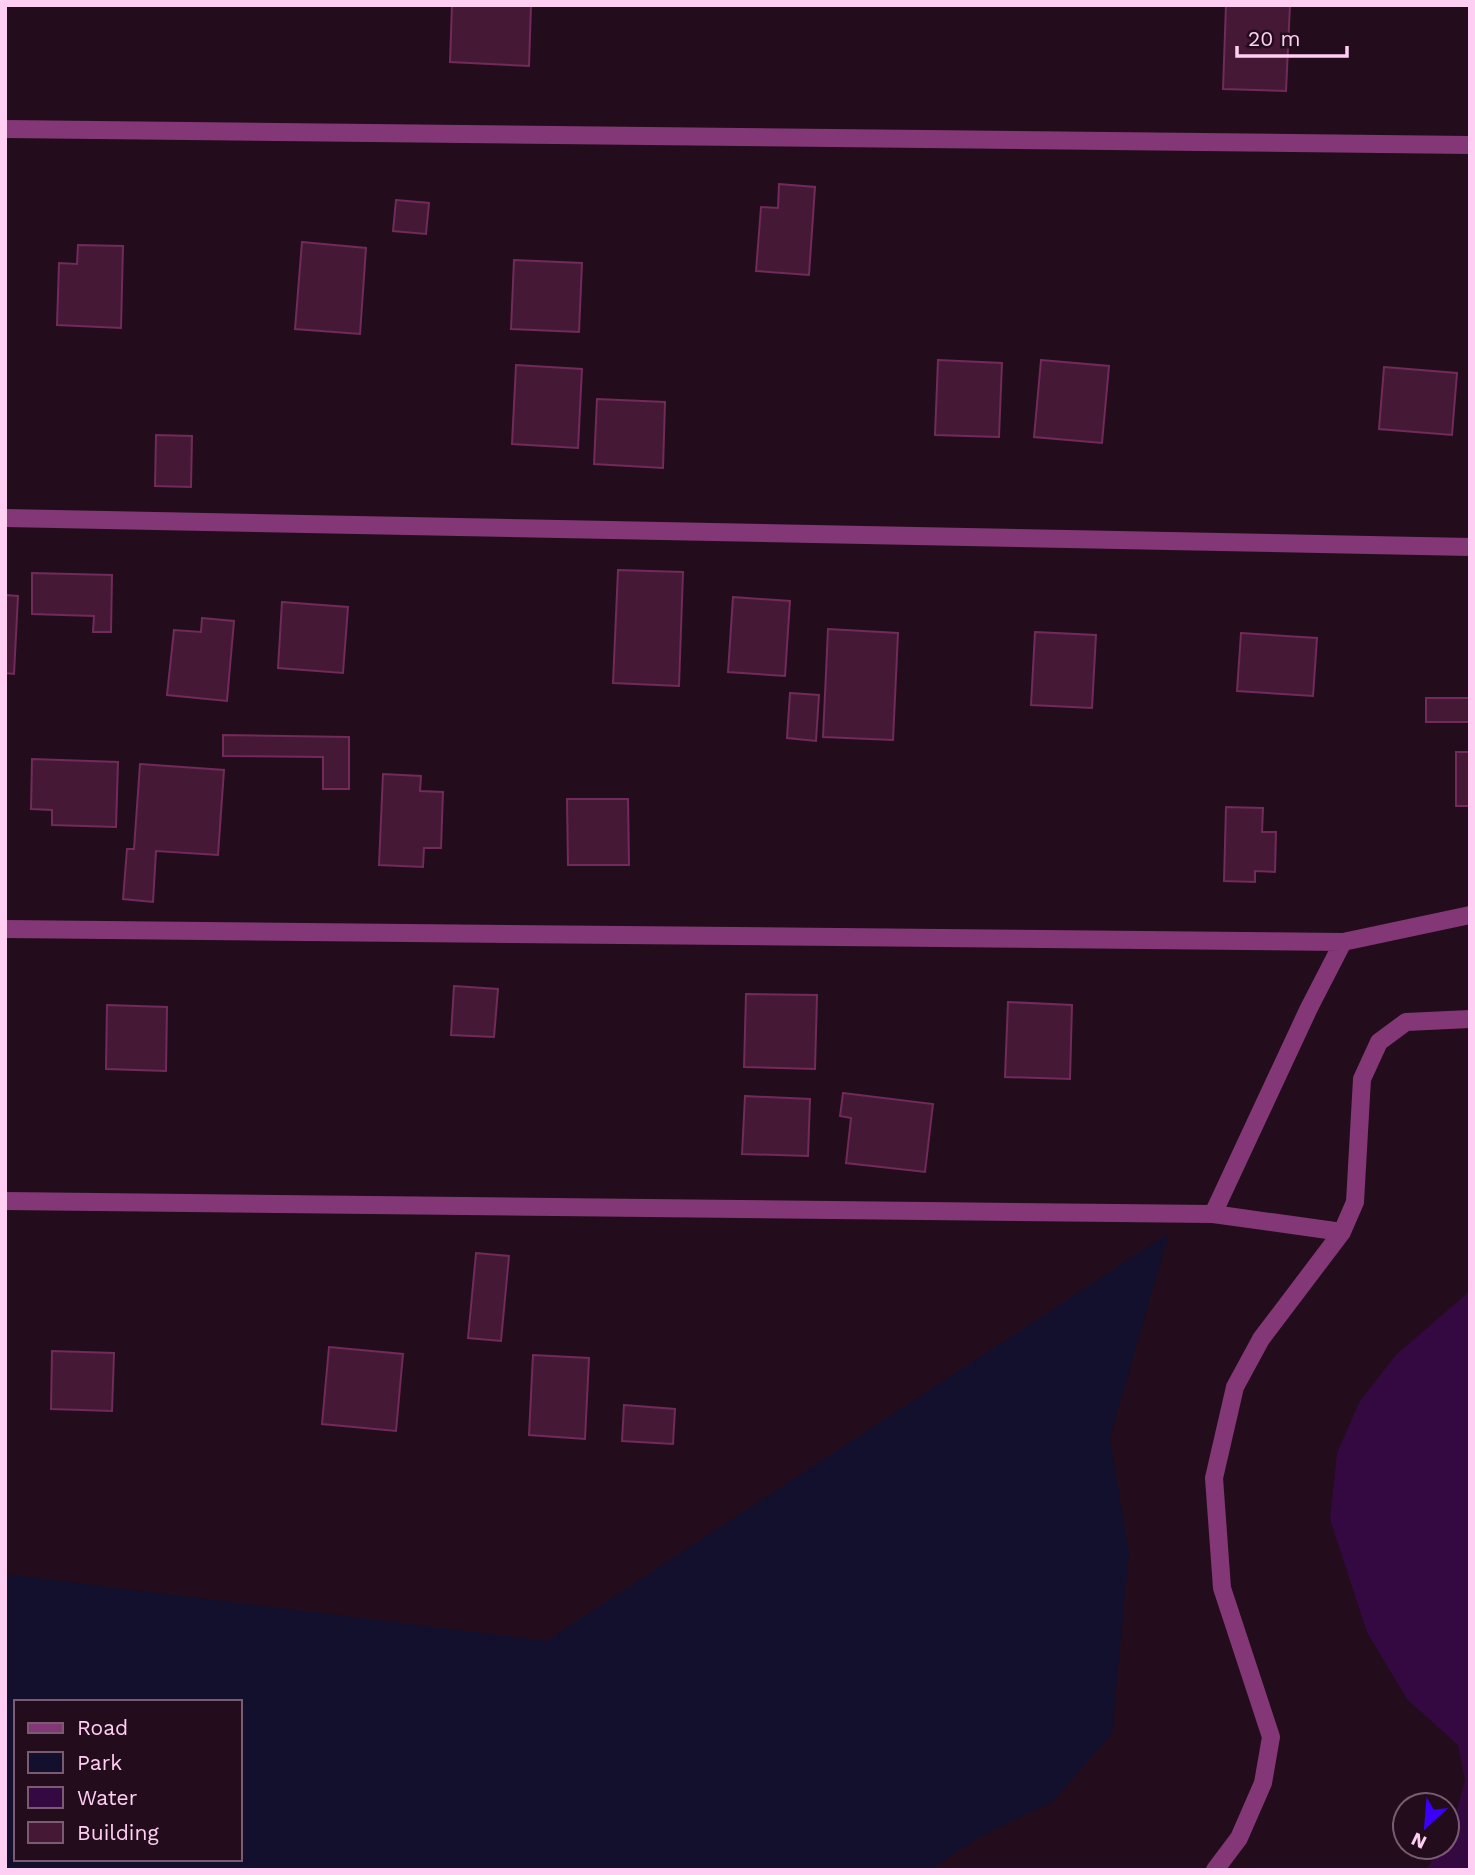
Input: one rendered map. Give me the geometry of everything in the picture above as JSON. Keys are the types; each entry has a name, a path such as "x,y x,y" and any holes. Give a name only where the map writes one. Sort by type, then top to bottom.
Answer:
{"street":[{"path":"5,129 1470,145"},
{"path":"5,518 1470,547"},
{"path":"5,929 1343,942 1470,915"},
{"path":"1213,1214 1309,1008 1343,942"},
{"path":"1215,1870 1239,1838 1263,1783 1271,1737 1222,1588 1214,1478 1235,1387 1261,1339 1342,1232 1355,1202 1362,1079 1380,1042 1406,1022 1470,1019"},
{"path":"5,1201 1213,1214 1342,1232"}],"green space":[{"path":"1169,1233 1110,1438 1129,1553 1112,1734 1052,1802 981,1836 930,1870 5,1870 5,1574 546,1641"}],"water":[{"path":"1470,1291 1470,1870 1426,1870 1432,1861 1461,1861 1461,1795 1465,1780 1458,1745 1407,1699 1367,1632 1330,1519 1337,1453 1360,1401 1396,1355"}],"building":[{"path":"452,5 531,5 529,66 450,62"},
{"path":"1226,5 1290,5 1286,91 1223,89"},
{"path":"779,184 815,187 809,275 756,271 761,207 778,208"},
{"path":"396,200 429,203 426,234 393,231"},
{"path":"302,242 366,248 360,334 295,329"},
{"path":"78,245 123,246 121,328 57,325 59,263 77,264"},
{"path":"514,260 582,263 579,332 511,329"},
{"path":"938,360 1002,363 999,437 935,435"},
{"path":"1041,360 1109,366 1102,443 1034,437"},
{"path":"516,365 582,369 578,448 512,444"},
{"path":"1384,367 1457,373 1452,435 1379,429"},
{"path":"597,399 665,402 663,468 594,464"},
{"path":"156,435 192,436 191,487 155,486"},
{"path":"618,570 683,572 679,686 613,683"},
{"path":"32,573 112,575 111,632 93,632 94,616 32,614"},
{"path":"5,595 18,596 14,674 5,673"},
{"path":"733,597 790,601 785,676 728,672"},
{"path":"282,602 348,607 343,673 278,668"},
{"path":"202,618 234,621 227,701 167,695 174,630 201,632"},
{"path":"828,629 898,633 893,740 823,737"},
{"path":"1035,632 1096,635 1092,708 1031,705"},
{"path":"1241,633 1317,638 1313,696 1237,691"},
{"path":"790,693 819,695 816,741 787,738"},
{"path":"1426,698 1470,698 1470,722 1426,722"},
{"path":"223,735 349,737 349,789 323,789 323,757 223,756"},
{"path":"1456,752 1470,752 1470,806 1456,806"},
{"path":"32,759 118,762 116,827 52,825 52,810 31,809"},
{"path":"140,764 224,770 218,855 156,851 153,902 123,899 127,849 134,849"},
{"path":"383,774 421,776 420,791 443,792 441,848 424,848 423,867 379,865"},
{"path":"567,799 628,799 629,865 568,865"},
{"path":"1226,807 1263,808 1262,832 1276,832 1275,872 1255,871 1255,882 1224,881"},
{"path":"454,986 498,989 494,1037 451,1035"},
{"path":"746,994 817,995 815,1069 744,1067"},
{"path":"1008,1002 1072,1005 1070,1079 1005,1077"},
{"path":"107,1005 167,1007 166,1071 106,1069"},
{"path":"843,1093 933,1104 925,1172 846,1163 851,1118 840,1116"},
{"path":"745,1096 810,1099 808,1156 742,1154"},
{"path":"476,1253 509,1256 501,1341 468,1338"},
{"path":"329,1347 403,1354 396,1431 322,1424"},
{"path":"52,1351 114,1353 112,1411 51,1409"},
{"path":"533,1355 589,1358 585,1439 529,1435"},
{"path":"624,1405 675,1409 673,1444 622,1441"}]}
